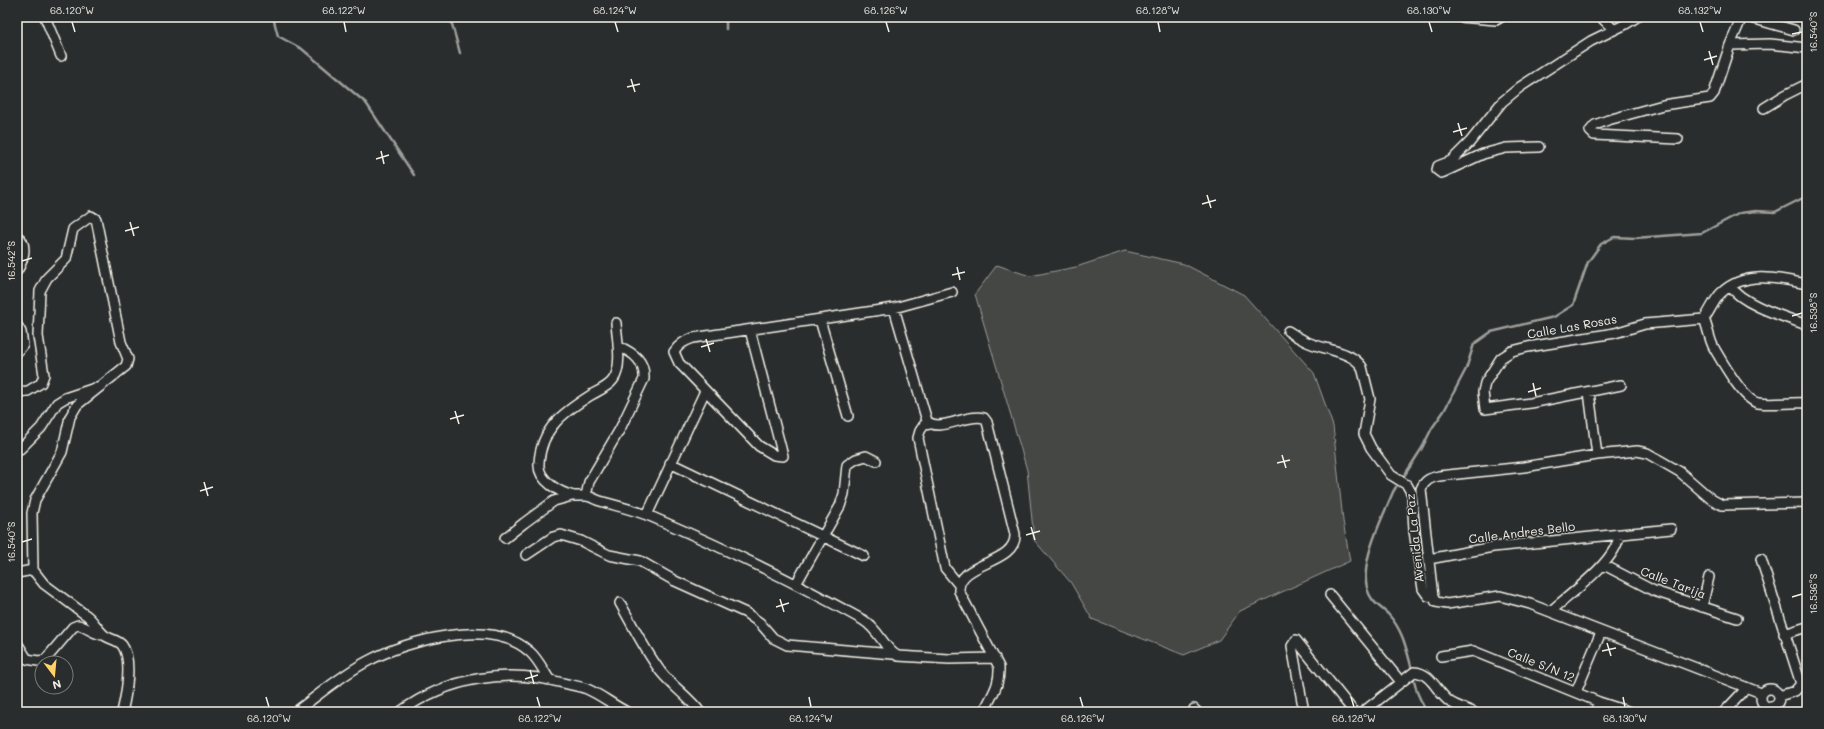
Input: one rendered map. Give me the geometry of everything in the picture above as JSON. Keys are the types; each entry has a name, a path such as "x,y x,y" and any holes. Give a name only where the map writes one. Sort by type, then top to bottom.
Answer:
{"street":[{"path":"45,17 60,56"},
{"path":"1460,17 1496,20 1501,17"},
{"path":"1601,17 1614,29"},
{"path":"1539,147 1506,148 1483,154 1444,172 1440,173 1437,170 1438,166 1451,160 1470,142 1502,102 1520,87 1591,41 1637,17"},
{"path":"1678,139 1594,135 1590,131 1595,125 1608,120 1663,105 1710,98 1714,93 1730,45 1742,17"},
{"path":"1748,17 1794,30"},
{"path":"1730,45 1770,44 1807,48"},
{"path":"1764,108 1807,84"},
{"path":"17,392 28,391 42,382 44,375 38,336 40,292 47,278 66,259 73,229 91,216 96,219 121,342 128,359 126,366 77,405 70,417 62,452 35,500 32,513 33,570 53,591 89,616 103,634 121,644 125,649 127,684 122,712"},
{"path":"17,236 21,239 24,248 22,263 17,271"},
{"path":"1807,284 1784,279 1760,278 1741,281 1730,286 1720,294 1704,319 1714,347 1739,386 1750,399 1758,403 1807,403"},
{"path":"1730,286 1738,295 1760,306 1807,325"},
{"path":"750,330 783,456 774,456 759,446 705,391 679,363 674,352 677,347 693,338 894,308 952,292"},
{"path":"894,308 924,414 930,424"},
{"name":"Calle Las Rosas","path":"1589,392 1531,403 1485,409 1483,392 1485,383 1501,358 1512,351 1615,333 1645,324 1704,319"},
{"path":"820,320 848,416"},
{"path":"572,496 555,488 547,481 539,468 540,456 548,433 554,422 574,406 614,379 618,367 616,323"},
{"path":"17,325 21,332 23,345 17,352"},
{"path":"1288,331 1305,342 1348,356 1360,363 1370,399 1364,434 1371,448 1390,475 1407,485 1410,490 1413,498 1414,531 1423,589 1428,596 1433,597"},
{"path":"586,496 589,482 620,429 644,379 644,370 640,361 631,352 618,346"},
{"path":"1597,456 1589,392 1621,385"},
{"path":"17,449 20,449 41,428 57,403 64,398 100,386"},
{"path":"647,515 705,391"},
{"path":"959,585 945,568 918,438 924,425 937,425 973,417 984,418 987,422 1015,534 1012,547 1005,553 968,573 960,581 959,585 959,591 999,667 1000,675 995,693 984,712"},
{"name":"Avenida La Paz","path":"1761,693 1530,604 1500,596 1441,604 1436,602 1433,597 1421,489 1424,482 1431,478 1638,451 1647,453 1680,472 1711,499 1722,505 1807,503"},
{"path":"796,584 840,506 844,494 847,465 856,459 866,456 876,461"},
{"path":"670,463 864,556"},
{"path":"506,538 524,522 554,501 572,496 586,496 647,515 796,584 865,622 877,631 893,654"},
{"name":"Calle Andres Bello","path":"1429,559 1494,547 1671,529"},
{"path":"526,555 553,538 561,535 580,541 609,554 640,561 674,582 746,613 760,623 773,638 788,645 893,654 906,657 949,659 995,658"},
{"path":"1551,611 1604,565 1617,543 1618,535"},
{"path":"1760,559 1801,684 1795,691 1779,696"},
{"name":"Calle Tarija","path":"1604,565 1654,591 1737,618"},
{"path":"17,574 33,570"},
{"path":"1702,607 1709,576"},
{"path":"1330,594 1401,682"},
{"path":"620,603 648,653 662,673 694,703 700,712"},
{"path":"17,643 27,659 38,661 45,660 74,627 78,625 88,628 98,635 103,634"},
{"path":"1784,634 1807,627"},
{"path":"1576,692 1601,632"},
{"path":"298,710 368,661 408,644 446,636 487,635 501,637 519,644 530,651 549,679"},
{"path":"1304,712 1292,646 1296,640 1354,712"},
{"name":"Calle S/N 12","path":"1441,656 1473,651 1599,702 1630,712"},
{"path":"1363,712 1414,672 1422,672 1450,702 1473,712"},
{"path":"400,712 438,690 473,679 503,675 521,675 549,679 587,689 627,712"},
{"path":"1724,712 1746,687"},
{"path":"1771,688 1776,690 1779,696 1779,700 1776,705 1766,709 1761,702 1761,693 1765,689 1771,688"},
{"path":"1595,712 1599,702"}],"shaded area":[{"path":"1125,251 1184,264 1244,295 1314,373 1333,426 1343,521 1350,561 1240,611 1219,640 1184,655 1092,619 1071,583 1034,540 1027,470 975,294 997,265 1030,276 1076,267"}],"waterway":[{"path":"273,17 278,36 302,49 366,103 414,175"},
{"path":"450,17 460,53"},
{"path":"726,17 726,29"},
{"path":"1404,476 1422,448 1432,428 1444,411 1466,369 1474,344 1491,332 1554,317 1573,305 1588,262 1601,244 1614,237 1635,238 1702,233 1740,213 1756,211 1775,212 1807,196"},
{"path":"1396,487 1382,516 1371,546 1367,561 1367,588 1372,599 1388,614 1397,626 1405,645 1411,666"},
{"path":"1414,680 1417,692 1426,712"}]}
